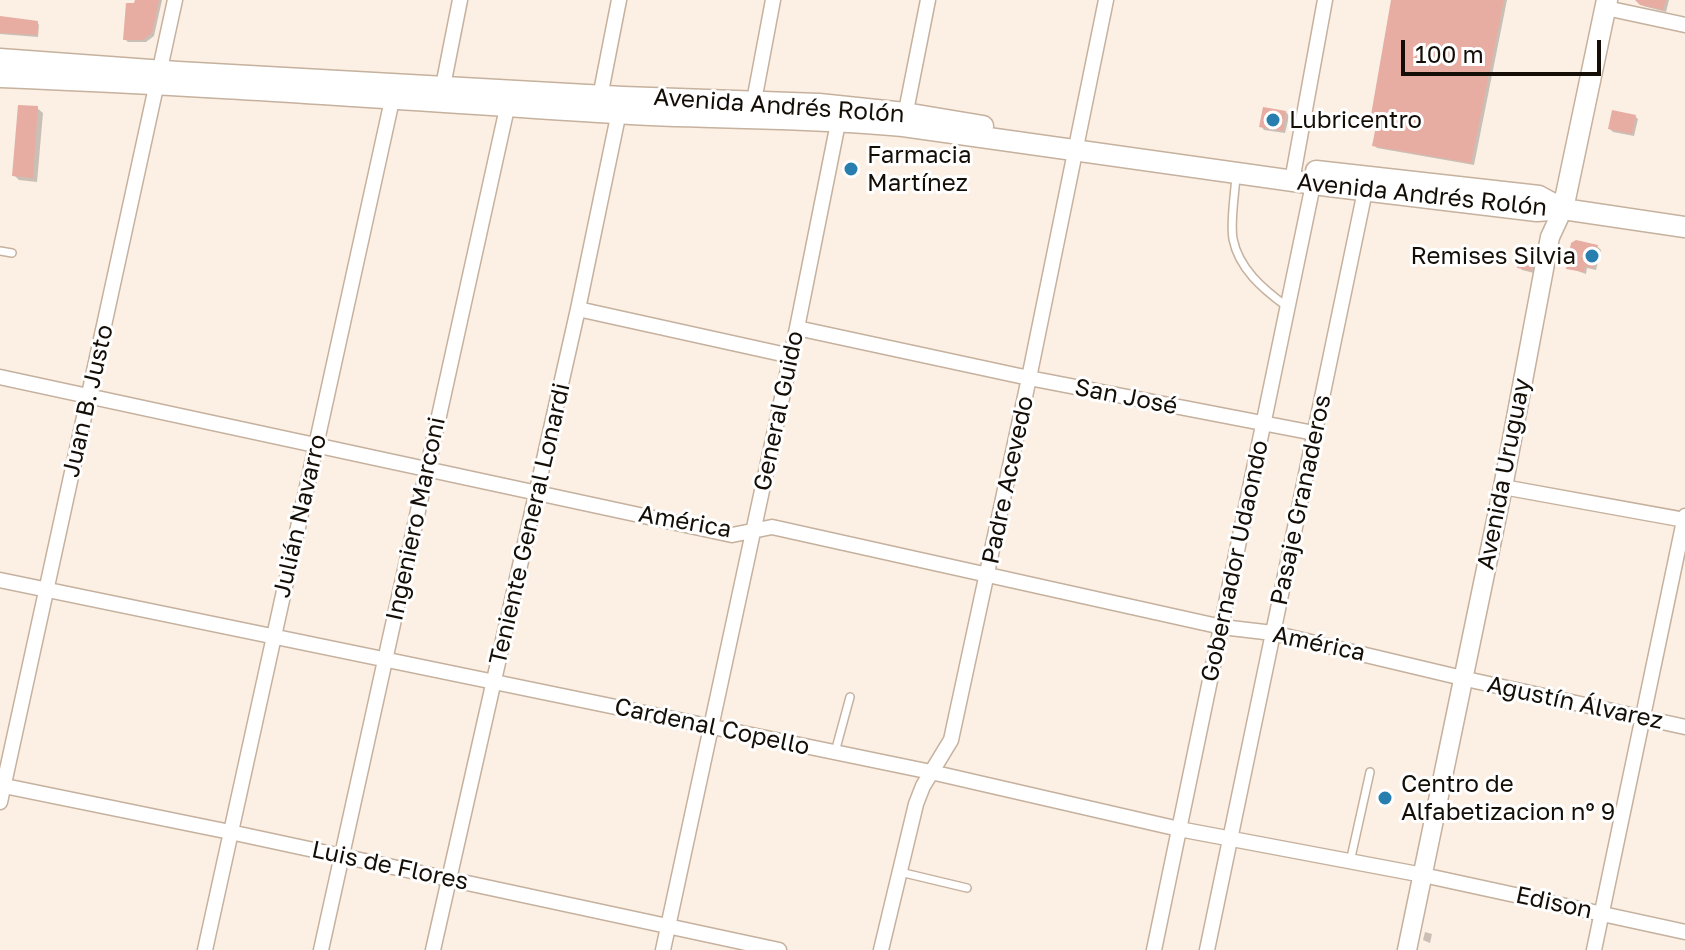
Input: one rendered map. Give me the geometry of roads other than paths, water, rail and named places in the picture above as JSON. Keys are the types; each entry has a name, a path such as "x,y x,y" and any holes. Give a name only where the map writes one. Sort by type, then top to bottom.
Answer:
{"main road":[{"name":"Avenida Uruguay","path":"1563,209 1606,4"},
{"name":"Avenida Andrés Rolón","path":"0,59 157,77 621,105 840,113"},
{"name":"Avenida Andrés Rolón","path":"0,77 157,77"},
{"name":"Avenida Andrés Rolón","path":"394,91 443,86 509,97"},
{"name":"Avenida Andrés Rolón","path":"621,105 754,101 904,119 1236,173 1539,196 1563,209"},
{"name":"Avenida Andrés Rolón","path":"1076,146 1304,176 1365,191 1537,211 1563,209"},
{"path":"1563,209 1685,227"}],"street":[{"name":"Juan B. Justo","path":"0,802 175,0"},
{"path":"443,86 460,0"},
{"path":"599,103 619,0"},
{"path":"754,101 773,0"},
{"path":"904,119 928,0"},
{"name":"Padre Acevedo","path":"881,950 916,804 951,740 1106,0"},
{"name":"Gobernador Udaondo","path":"1154,950 1287,307 1325,0"},
{"path":"1606,4 1685,25"},
{"name":"Julián Navarro","path":"205,950 394,91"},
{"name":"Ingeniero Marconi","path":"321,950 509,97"},
{"name":"Teniente General Lonardi","path":"433,950 538,492 621,105"},
{"name":"General Guido","path":"663,950 797,328 840,113"},
{"name":"Pasaje Granaderos","path":"1207,950 1365,191"},
{"name":"Avenida Uruguay","path":"1407,950 1503,487 1550,237 1563,209"},
{"path":"578,309 791,356"},
{"name":"San José","path":"797,328 1029,378 1314,433"},
{"name":"América","path":"0,377 732,535 772,527 1222,627 1273,633 1464,677"},
{"path":"1503,487 1685,519 1594,950"},
{"name":"Cardenal Copello","path":"0,580 931,772 1179,829 1423,875"},
{"name":"Agustín Álvarez","path":"1464,677 1685,727"},
{"name":"Luis de Flores","path":"2,786 779,950"},
{"name":"Edison","path":"1423,875 1685,932"}],"lane":[{"path":"1236,173 1233,238 1245,268 1287,307"},
{"path":"0,251 12,253"},
{"path":"835,752 850,697"},
{"path":"1350,862 1370,772"},
{"path":"898,872 967,888"}],"place":[{"name":"Lubricentro","path":"1273,120"},
{"name":"Farmacia Martínez","path":"851,169"},
{"name":"Remises Silvia","path":"1592,256"},
{"name":"Centro de Alfabetizacion nº 9","path":"1385,798"}]}
